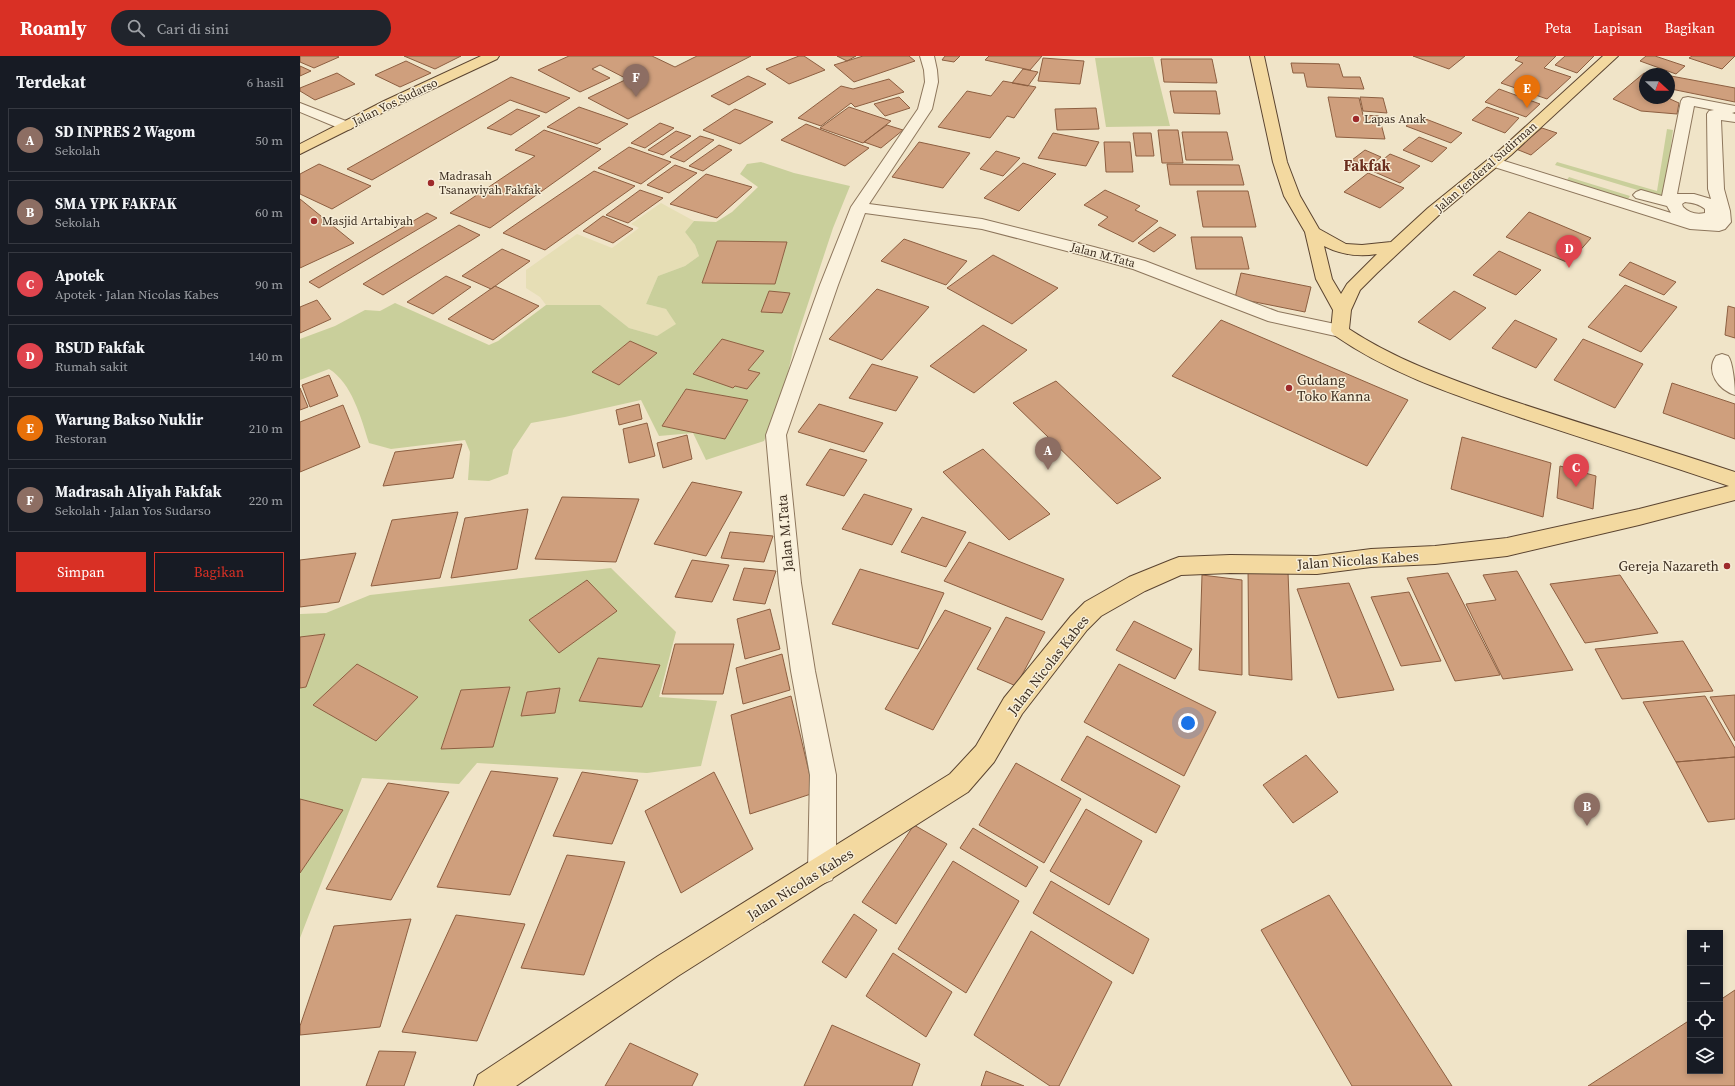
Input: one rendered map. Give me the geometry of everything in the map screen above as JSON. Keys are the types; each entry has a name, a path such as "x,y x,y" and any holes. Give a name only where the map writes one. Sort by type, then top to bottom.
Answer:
{"main road":[{"name":"Jalan Yos Sudarso","path":"300,150 389,104 492,56"},
{"path":"1257,56 1280,162 1292,196 1313,232 1324,279 1342,310 1340,331 1360,346 1428,378 1525,413 1654,452 1735,480"},
{"name":"Jalan Jenderal Sudirman","path":"1342,310 1353,288 1434,211 1506,152 1611,56"},
{"path":"1313,232 1339,247 1349,250 1370,250 1397,246"},
{"name":"Jalan Nicolas Kabes","path":"488,1086 668,966 959,783 985,754 1013,706 1079,623 1093,609 1137,584 1179,566 1230,564 1316,565 1371,558 1435,555 1507,547 1639,517 1735,492"}],"street":[{"name":"Jalan M.Tata","path":"822,870 822,775 803,671 790,583 776,435 829,285 859,208 925,109 931,95 933,74 927,56"},
{"path":"1506,152 1658,201 1668,202 1688,101 1735,110"},
{"path":"300,107 346,126"},
{"path":"1493,162 1690,224 1719,226 1723,222 1722,211 1716,189 1714,114 1735,118"},
{"name":"Jalan M.Tata","path":"859,208 982,224 1088,250 1140,265 1274,317 1340,331"},
{"path":"1722,360 1722,370 1725,381 1735,388"}],"shaded area":[{"path":"661,203 694,221 685,232 695,245 699,256 685,266 658,276 646,304 666,309 677,324 657,336 629,328 600,305 546,305 540,297 526,288 526,270 577,234 612,248 639,228 631,224"}],"green space":[{"path":"1153,57 1170,126 1106,127 1095,58"},
{"path":"1667,129 1673,130 1664,198 1555,165 1557,162 1657,191"},
{"path":"761,162 794,173 850,186 833,228 794,346 781,402 764,441 706,460 693,433 659,436 641,400 531,423 513,450 508,474 489,481 468,480 470,452 465,440 391,449 369,443 355,402 344,383 337,375 329,369 300,380 300,339 335,326 365,310 380,311 395,303 489,345 498,341 546,305 600,305 629,328 657,336 676,324 666,309 646,304 658,276 685,266 699,256 695,245 685,232 694,221 716,222 732,212 758,187 740,174 747,164","holes":["717,241 787,242 775,284 702,283","769,291 790,293 782,313 761,312","722,339 764,351 748,370 759,373 747,389 735,386 733,388 693,373","630,341 656,353 592,372","686,389 748,400 725,439 662,426"]},
{"path":"1569,177 1630,196 1628,199 1572,182 1567,180"},
{"path":"611,568 676,632 659,697 717,701 701,766 647,773 477,763 459,784 362,778 300,938 300,873 343,810 300,799 300,688 306,687 325,635 300,637 300,614 326,613 370,595","holes":["587,580 616,611 529,620","598,658 660,665 642,707 579,700","357,664 418,697 375,741 314,705","510,687 493,746 441,749 461,690","560,689 555,713 521,716 527,692"]}],"building":[{"path":"300,56 339,57 314,68 300,62"},
{"path":"404,56 461,56 435,69"},
{"path":"569,56 652,56 675,67 697,56 751,56 628,119 588,98 627,79 600,65 592,69 610,78 580,92 538,70"},
{"path":"799,56 804,56 825,70 789,84 766,69"},
{"path":"837,56 856,56 847,61"},
{"path":"863,56 909,56 915,61 854,82 834,65"},
{"path":"945,56 960,56 954,62 942,60"},
{"path":"989,56 1042,56 1030,70 985,60"},
{"path":"1413,56 1465,56 1449,69"},
{"path":"1519,56 1556,56 1544,68 1571,77 1547,99 1501,83 1523,63 1515,60"},
{"path":"1565,56 1594,56 1577,73 1555,65"},
{"path":"1646,56 1655,56 1685,66 1676,74 1675,68 1659,68 1640,61"},
{"path":"1692,56 1735,56 1722,69 1689,58"},
{"path":"1043,58 1084,61 1080,84 1038,81"},
{"path":"1161,59 1212,59 1217,83 1164,82"},
{"path":"406,61 431,73 400,87 375,75"},
{"path":"1291,63 1339,64 1343,77 1360,77 1364,89 1307,87 1304,73 1293,73"},
{"path":"300,66 311,71 300,76"},
{"path":"1023,69 1038,72 1028,86 1012,83"},
{"path":"337,73 355,84 315,100 300,91 300,88"},
{"path":"748,76 766,84 729,105 711,96"},
{"path":"511,77 570,98 546,113 510,100 372,180 347,169"},
{"path":"1639,77 1639,104 1675,104 1675,101 1679,103 1677,114 1641,111 1613,99"},
{"path":"1675,77 1735,88 1735,102 1675,90"},
{"path":"889,79 904,92 855,107 851,103 821,126 798,118 841,86 853,89"},
{"path":"1003,81 1036,87 1014,118 1007,116 990,138 938,127 967,91 991,96"},
{"path":"1499,89 1540,104 1526,117 1485,102"},
{"path":"1170,91 1216,91 1220,114 1174,113"},
{"path":"899,97 910,108 885,116 874,104"},
{"name":"Lapas Anak","path":"1328,97 1359,98 1363,115 1379,116 1385,139 1336,137"},
{"path":"1360,97 1383,98 1387,113 1363,111"},
{"path":"579,107 628,124 597,144 547,127"},
{"path":"849,107 891,121 863,143 820,128"},
{"path":"1487,107 1519,118 1505,133 1472,120"},
{"path":"1096,108 1099,129 1057,130 1055,109"},
{"path":"517,109 540,116 511,135 487,128"},
{"path":"735,109 773,122 740,144 703,130"},
{"path":"1418,116 1462,133 1451,143 1406,126"},
{"path":"660,123 674,128 645,148 631,143"},
{"path":"806,124 869,148 845,166 781,140"},
{"path":"887,125 903,130 881,148 864,142"},
{"path":"1542,128 1557,133 1531,155 1516,149"},
{"path":"544,130 601,149 490,228 450,213 535,156 515,150"},
{"path":"1158,130 1178,130 1183,163 1162,163"},
{"path":"676,131 691,136 663,155 648,150"},
{"path":"1182,132 1227,132 1233,160 1186,160"},
{"path":"1053,133 1099,142 1086,166 1038,158"},
{"path":"1133,133 1151,133 1154,156 1136,156"},
{"path":"700,136 714,140 684,162 670,157"},
{"path":"1419,137 1447,148 1432,162 1403,150"},
{"path":"919,142 970,153 943,188 892,177"},
{"path":"1104,142 1130,142 1133,172 1106,172"},
{"path":"719,145 732,150 703,171 689,166"},
{"path":"629,147 671,162 641,184 598,168"},
{"path":"1365,150 1381,157 1369,167 1352,160"},
{"path":"996,151 1020,158 1003,176 980,169"},
{"path":"1390,154 1420,166 1400,183 1370,170"},
{"path":"1023,163 1056,174 1019,211 984,198"},
{"path":"319,164 371,186 332,209 300,194 300,174"},
{"path":"1167,164 1239,165 1244,185 1170,185"},
{"path":"675,165 697,173 669,193 647,185"},
{"path":"594,171 635,186 545,250 503,233"},
{"path":"1368,173 1404,188 1380,208 1344,192"},
{"path":"706,174 752,187 717,218 670,204"},
{"path":"640,190 663,198 628,223 606,215"},
{"path":"1105,190 1140,206 1135,210 1158,221 1133,242 1098,225 1108,217 1084,205"},
{"path":"1197,191 1248,191 1256,227 1203,227"},
{"name":"Masjid Artabiyah","path":"300,199 354,243 300,268"},
{"path":"1529,212 1591,238 1569,263 1506,237"},
{"path":"427,213 437,218 319,288 309,282"},
{"path":"603,216 633,229 613,243 583,231"},
{"path":"459,225 480,235 383,295 363,284"},
{"path":"1160,227 1176,235 1154,252 1138,243"},
{"path":"1191,237 1242,237 1249,269 1196,269"},
{"path":"904,239 967,261 946,285 881,261"},
{"path":"717,241 787,242 775,284 702,283"},
{"path":"502,249 530,261 491,289 462,276"},
{"path":"1499,251 1541,270 1516,295 1473,275"},
{"path":"993,255 1058,288 1012,324 947,288"},
{"path":"1630,262 1676,282 1664,295 1619,275"},
{"path":"1241,273 1311,287 1305,312 1235,298"},
{"path":"446,276 471,287 433,314 407,302"},
{"path":"1625,285 1677,307 1641,352 1588,327"},
{"path":"495,286 539,306 493,340 448,319"},
{"path":"877,289 929,307 882,360 829,339"},
{"path":"769,291 790,293 782,313 761,312"},
{"path":"1454,291 1486,308 1450,340 1418,322"},
{"path":"317,300 331,319 300,333 300,307"},
{"path":"1728,306 1735,308 1735,338 1725,335"},
{"name":"Gudang Toko Kanna","path":"1221,320 1408,400 1367,466 1172,376"},
{"path":"1515,320 1557,339 1536,368 1492,348"},
{"path":"983,325 1027,350 974,393 930,366"},
{"path":"722,339 764,351 748,370 760,373 747,389 735,386 733,388 693,374"},
{"path":"1583,339 1643,364 1615,408 1554,380"},
{"path":"630,341 657,353 619,385 592,372"},
{"path":"872,364 918,377 896,411 849,398"},
{"path":"329,375 338,396 310,407 302,385"},
{"path":"1056,381 1161,478 1117,504 1013,403"},
{"path":"1672,383 1735,404 1735,439 1663,413"},
{"path":"300,388 308,407 300,410"},
{"path":"686,389 748,400 725,439 662,426"},
{"path":"639,404 642,419 619,425 616,410"},
{"path":"819,404 883,423 864,452 798,432"},
{"path":"343,405 360,447 300,472 300,422"},
{"path":"647,423 655,456 629,463 623,429"},
{"path":"687,435 692,459 663,468 657,443"},
{"path":"1462,437 1551,463 1543,517 1451,489"},
{"path":"462,444 453,478 383,486 395,452"},
{"path":"830,449 867,460 844,496 806,485"},
{"path":"983,449 1050,514 1009,540 943,472"},
{"path":"1560,466 1596,476 1593,509 1557,498"},
{"path":"692,482 742,492 706,556 654,544"},
{"path":"864,494 912,509 892,545 842,529"},
{"path":"562,497 639,499 616,562 535,559"},
{"path":"528,509 517,569 451,578 465,518"},
{"path":"458,512 440,578 371,586 392,520"},
{"path":"922,517 966,532 946,567 901,552"},
{"path":"730,532 773,536 764,562 721,558"},
{"path":"969,542 1064,579 1042,620 944,581"},
{"path":"356,553 339,602 300,607 300,560"},
{"path":"692,560 729,565 712,602 675,597"},
{"path":"744,568 776,571 765,604 733,600"},
{"path":"1248,568 1288,572 1292,680 1249,675"},
{"path":"860,569 944,593 918,649 832,624"},
{"path":"1517,571 1573,670 1503,679 1466,604 1496,600 1483,575"},
{"path":"1448,573 1500,675 1455,681 1407,578"},
{"path":"1202,575 1242,580 1242,675 1199,670"},
{"path":"1620,575 1658,633 1585,643 1550,584"},
{"path":"587,580 617,611 559,653 529,620"},
{"path":"1349,583 1394,690 1338,698 1297,589"},
{"path":"1409,592 1441,661 1401,666 1371,597"},
{"path":"770,609 780,649 745,659 737,619"},
{"path":"945,610 991,628 933,730 885,709"},
{"path":"1006,617 1045,632 1016,686 977,669"},
{"path":"1134,621 1192,649 1175,679 1116,650"},
{"path":"325,634 306,687 300,688 300,637"},
{"path":"1683,641 1713,691 1622,699 1595,649"},
{"path":"675,644 734,644 723,694 662,694"},
{"path":"782,654 790,690 743,704 736,668"},
{"path":"598,658 660,665 642,707 579,701"},
{"path":"357,664 418,697 376,741 313,705"},
{"path":"1119,664 1216,712 1184,776 1084,722"},
{"path":"510,687 493,747 441,749 461,690"},
{"path":"560,688 555,713 521,716 527,692"},
{"path":"1735,695 1735,741 1710,697"},
{"path":"791,696 814,793 750,814 731,715"},
{"path":"1705,696 1735,748 1735,757 1676,762 1643,702"},
{"path":"1087,736 1180,786 1156,833 1061,780"},
{"path":"1306,755 1338,792 1293,823 1263,785"},
{"path":"1735,757 1735,819 1708,822 1676,762"},
{"path":"1016,763 1081,799 1044,863 979,825"},
{"path":"491,771 558,778 510,895 437,887"},
{"path":"582,772 638,780 612,844 553,836"},
{"path":"714,772 753,849 681,893 645,811"},
{"path":"388,783 449,792 391,900 326,889"},
{"path":"300,799 343,810 300,873"},
{"path":"1086,809 1142,841 1109,905 1050,871"},
{"path":"914,825 947,844 896,924 862,902"},
{"path":"973,828 1038,867 1026,887 960,848"},
{"path":"567,855 625,862 584,975 521,968"},
{"path":"953,861 1019,901 966,993 898,949"},
{"path":"1051,881 1149,939 1133,974 1033,913"},
{"path":"1329,895 1452,1086 1352,1086 1261,930"},
{"path":"854,914 877,930 846,978 822,962"},
{"path":"456,915 525,924 477,1041 402,1032"},
{"path":"411,919 380,1027 300,1035 300,1026 334,926"},
{"path":"1031,931 1112,982 1059,1086 1050,1086 974,1035"},
{"path":"893,953 952,992 926,1037 866,996"},
{"path":"1735,990 1735,1086 1588,1086 1687,1022 1687,1074 1723,1074 1723,998"},
{"path":"832,1025 920,1064 912,1086 804,1086"},
{"path":"630,1043 698,1074 692,1086 605,1086"},
{"path":"379,1051 416,1052 404,1086 366,1086"},
{"path":"986,1071 1024,1086 981,1086"}],"place":[{"name":"Madrasah Aliyah Fakfak","path":"636,97"},
{"name":"Warung Bakso Nuklir","path":"1527,108"},
{"name":"Lapas Anak","path":"1356,119"},
{"name":"Madrasah Tsanawiyah Fakfak","path":"431,183"},
{"name":"Masjid Artabiyah","path":"314,221"},
{"name":"RSUD Fakfak","path":"1569,268"},
{"name":"Gudang Toko Kanna","path":"1289,388"},
{"name":"SD INPRES 2 Wagom","path":"1048,470"},
{"name":"Apotek","path":"1576,487"},
{"name":"Gereja Nazareth","path":"1727,566"},
{"name":"SMA YPK FAKFAK","path":"1587,826"}],"district":[{"name":"Fakfak","path":"1367,166"}]}
